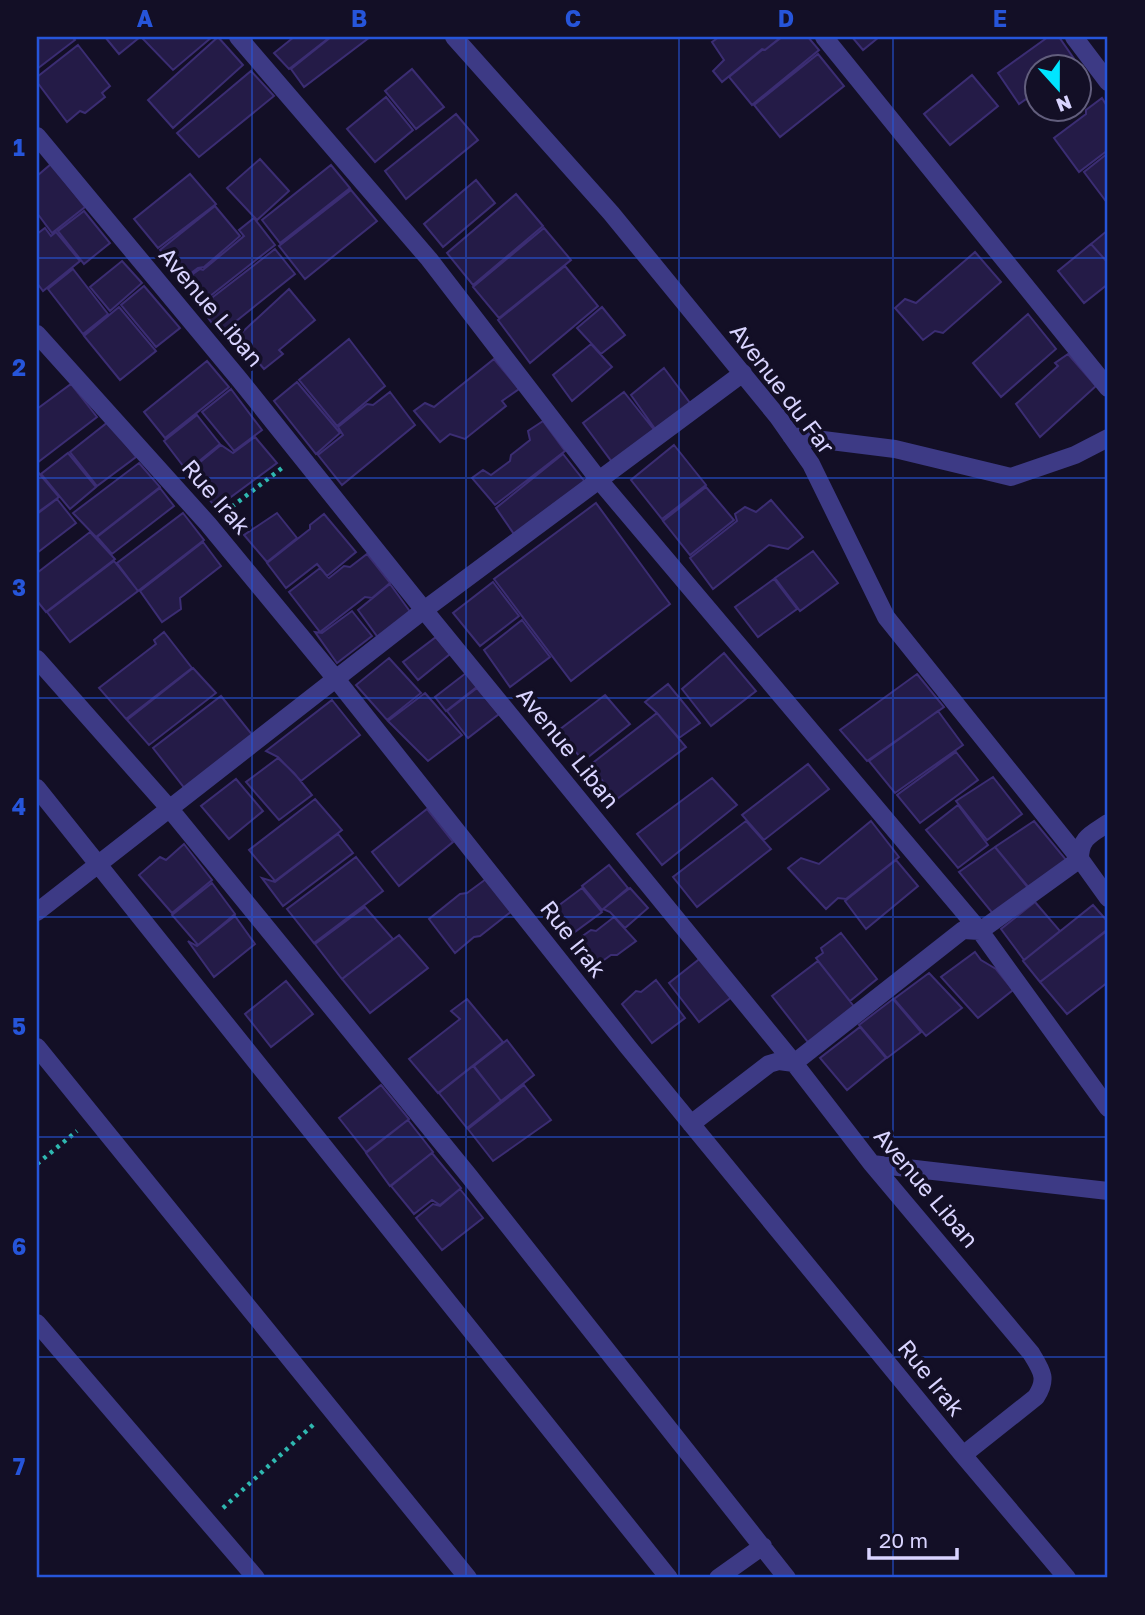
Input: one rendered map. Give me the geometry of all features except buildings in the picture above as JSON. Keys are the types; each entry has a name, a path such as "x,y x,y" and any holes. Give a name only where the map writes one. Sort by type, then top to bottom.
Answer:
{"street":[{"path":"238,37 429,259 599,481 979,931 1108,1108"},
{"name":"Avenue du Far","path":"454,37 611,213 743,373 791,436 811,464 886,617 1080,859 1108,898"},
{"path":"824,37 1108,388"},
{"path":"1075,37 1108,82"},
{"name":"Avenue Liban","path":"37,136 239,379 794,1063 872,1164 1031,1353 1043,1377 1043,1387 1036,1397 963,1455"},
{"name":"Rue Irak","path":"37,334 208,524 336,679 691,1124 1067,1578"},
{"path":"37,912 425,611 743,373"},
{"path":"791,436 895,449 1011,477 1074,455 1108,438"},
{"path":"37,659 169,808 478,1187 787,1578"},
{"path":"37,788 669,1578"},
{"path":"691,1124 769,1064 779,1061 794,1063 964,930 979,931 1080,859 1080,847 1084,839 1108,823"},
{"path":"37,1046 468,1578"},
{"path":"872,1164 1108,1191"},
{"path":"37,1323 257,1578"},
{"path":"718,1578 763,1546"}],"path":[{"path":"208,524 299,454"},
{"path":"37,1164 94,1117"},
{"path":"208,1522 330,1409"}]}
